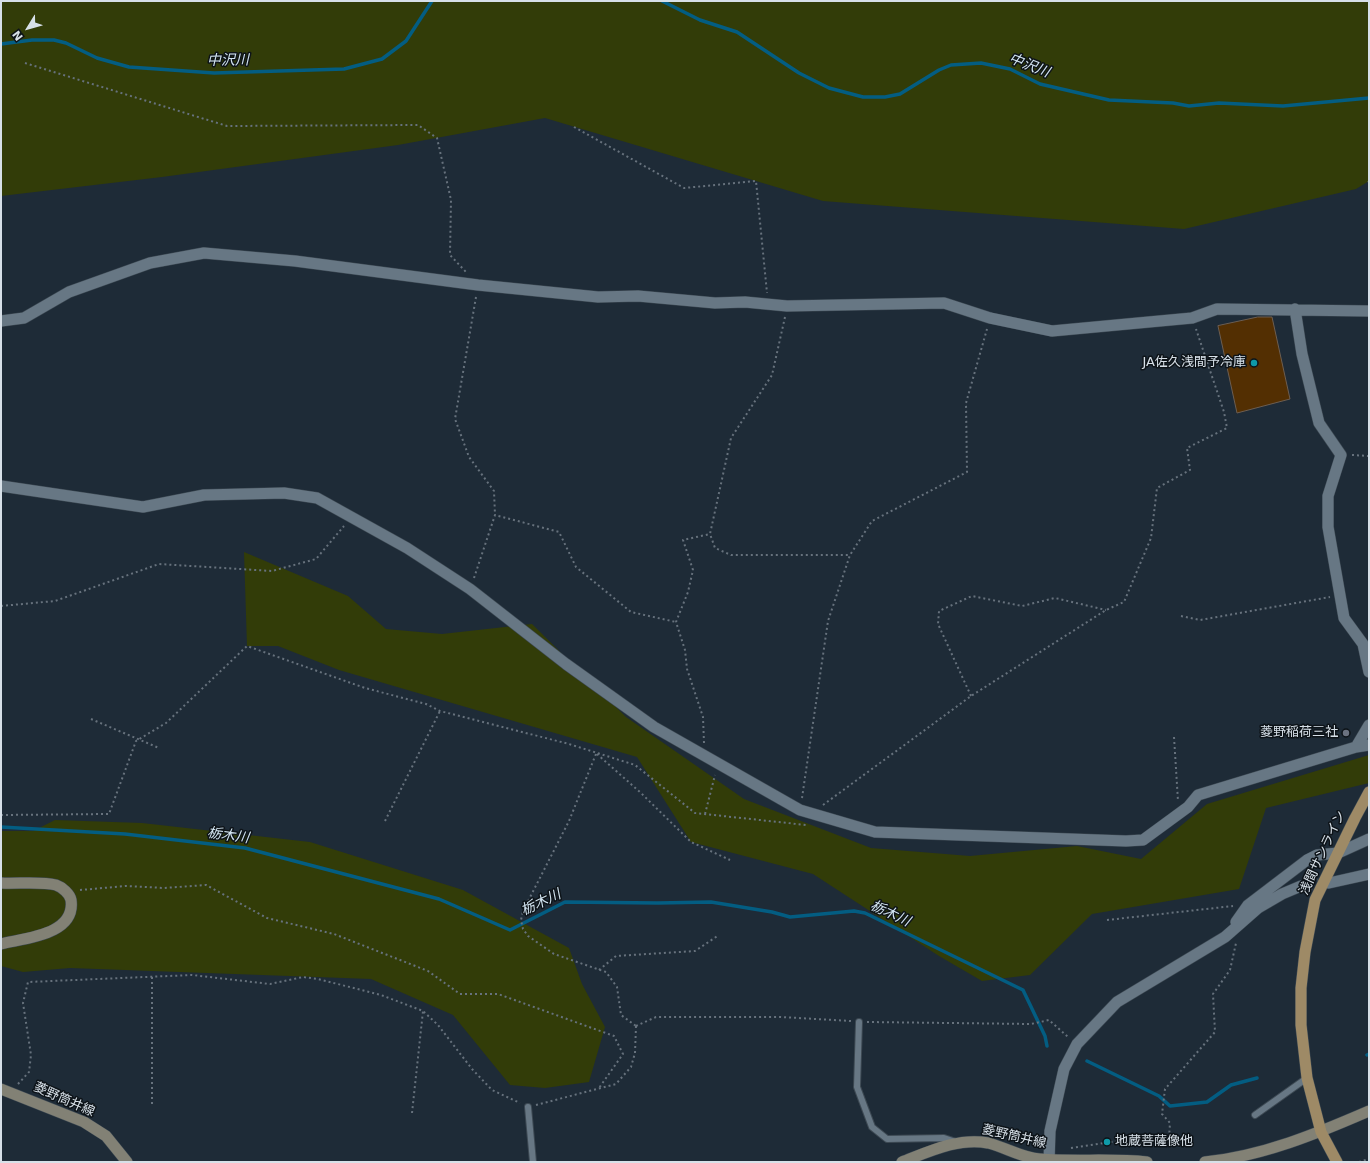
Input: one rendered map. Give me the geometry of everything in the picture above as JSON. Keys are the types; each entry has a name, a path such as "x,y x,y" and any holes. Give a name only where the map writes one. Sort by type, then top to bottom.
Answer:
{"main road":[{"name":"浅間サンライン","path":"1337,1162 1321,1132 1307,1078 1301,1025 1301,988 1305,952 1315,900 1369,792"},
{"path":"1,883 56,885 66,891 71,897 70,912 56,931 1,944"},
{"name":"菱野筒井線","path":"5,1090 84,1122 106,1136 127,1162"},
{"path":"1205,1162 1256,1153 1321,1132 1369,1111"},
{"name":"菱野筒井線","path":"902,1162 930,1151 962,1143 988,1143 1035,1159 1127,1160 1147,1162"}],"street":[{"path":"1,320 24,318 69,292 150,264 204,253 295,261 478,285 598,297 638,296 715,303 745,302 787,306 944,303 990,318 1052,331 1192,318 1217,309 1369,311"},
{"path":"1295,309 1302,354 1319,423 1340,455 1328,496 1328,527 1344,618 1364,644 1369,672"},
{"path":"1,486 143,508 204,495 284,493 316,498 406,548 470,589 566,664 654,727 800,810 875,832 1126,841 1143,840 1188,807 1198,795 1362,746 1369,725"},
{"path":"1225,937 1248,904 1307,860 1317,855 1338,853 1369,839"},
{"path":"1329,883 1369,874"},
{"path":"1050,1158 1050,1131 1064,1069 1077,1044 1117,1002 1225,937 1258,908 1282,894 1301,886"}],"lane":[{"path":"858,1022 857,1087 872,1127 887,1139 944,1138 962,1143"},
{"path":"1255,1115 1307,1078"},
{"path":"528,1107 533,1162"}],"path":[{"path":"25,63 227,126 418,125 437,138 451,200 450,255 478,285 455,419 469,458 494,491 495,515 470,589"},
{"path":"574,127 684,188 756,181 768,304"},
{"path":"787,306 772,375 731,438 710,534 715,548 731,555 850,555"},
{"path":"800,810 828,621 850,555 872,521 967,472 966,403 990,318"},
{"path":"811,814 971,696 1106,610 1124,602 1151,538 1157,488 1190,470 1187,448 1227,428 1224,412 1192,318"},
{"path":"1340,455 1369,456"},
{"path":"495,515 559,532 576,567 631,612 676,622"},
{"path":"1,606 55,601 159,564 272,571 316,559 352,518"},
{"path":"705,756 703,717 686,669 685,650 676,622 688,592 693,570 683,540 710,534"},
{"path":"971,696 938,624 939,611 972,596 1022,606 1055,598 1106,610"},
{"path":"1181,616 1200,620 1340,596"},
{"path":"1,815 109,814 136,741 166,723 248,646 365,688 426,704 440,711 569,744 596,754 635,765 695,813 813,826"},
{"path":"385,821 440,711"},
{"path":"91,719 159,748"},
{"path":"1174,737 1178,801 1188,807"},
{"path":"596,754 691,842 730,860"},
{"path":"596,754 569,821 522,911 521,920 523,929 528,936 554,954 606,972 617,987 621,1015 636,1026"},
{"path":"705,814 718,763"},
{"path":"66,891 126,886 164,888 206,885 267,918 334,934 428,971 460,994 498,994 606,1033 614,1036 623,1054 598,1089"},
{"path":"1107,920 1248,904"},
{"path":"1050,1158 1118,1141 1149,1144 1169,1138 1170,1123 1162,1114 1166,1089 1215,1032 1213,994 1230,970 1240,924"},
{"path":"599,970 616,956 695,951 720,935"},
{"path":"5,1090 29,1072 31,1055 23,1003 28,982 192,975 270,984 303,977 318,979 381,995 423,1011 438,1025 472,1069 492,1090 528,1107 616,1084 631,1067 635,1053 636,1026"},
{"path":"152,976 152,1104"},
{"path":"412,1113 423,1011"},
{"path":"636,1026 656,1017 681,1016 781,1017 858,1022 1031,1024 1049,1020 1077,1044"},
{"path":"1359,1162 1369,1159"}],"green space":[{"path":"1,1 1369,1 1369,181 1356,189 1184,229 823,201 545,118 398,145 162,177 1,196"},
{"path":"244,552 348,596 386,629 442,634 532,624 626,717 744,799 871,848 970,856 1077,846 1141,859 1207,804 1369,755 1369,783 1266,808 1239,889 1092,914 1030,975 982,981 939,956 813,874 691,842 637,757 339,670 278,646 247,646"},
{"path":"55,820 142,823 310,842 463,890 569,948 582,984 605,1027 589,1082 545,1088 510,1085 453,1015 371,979 70,968 23,972 1,966 1,831 33,831"}],"building":[{"name":"JA佐久浅間予冷庫","path":"1258,317 1272,317 1290,399 1237,413 1218,326"}],"waterway":[{"name":"中沢川","path":"1,44 32,40 54,40 66,43 97,58 129,67 214,73 344,69 382,59 406,41 432,1"},
{"name":"中沢川","path":"662,1 700,20 737,32 799,73 829,88 863,97 885,97 900,94 939,70 951,65 981,63 1010,69 1040,84 1109,100 1173,103 1189,106 1219,103 1283,106 1369,98"},
{"name":"栃木川","path":"1,827 125,834 245,848 439,899 510,930 565,902 711,902 772,912 790,917 854,911 865,913 1023,990 1045,1036 1047,1046"},
{"name":"栃木川","path":"1087,1061 1159,1096 1170,1106 1207,1102 1231,1085 1257,1078"}],"tunnel":[{"path":"1301,886 1329,883"}],"place":[{"name":"JA佐久浅間予冷庫","path":"1254,363"},
{"name":"菱野稲荷三社","path":"1346,733"},
{"name":"地蔵菩薩像他","path":"1107,1142"}]}
